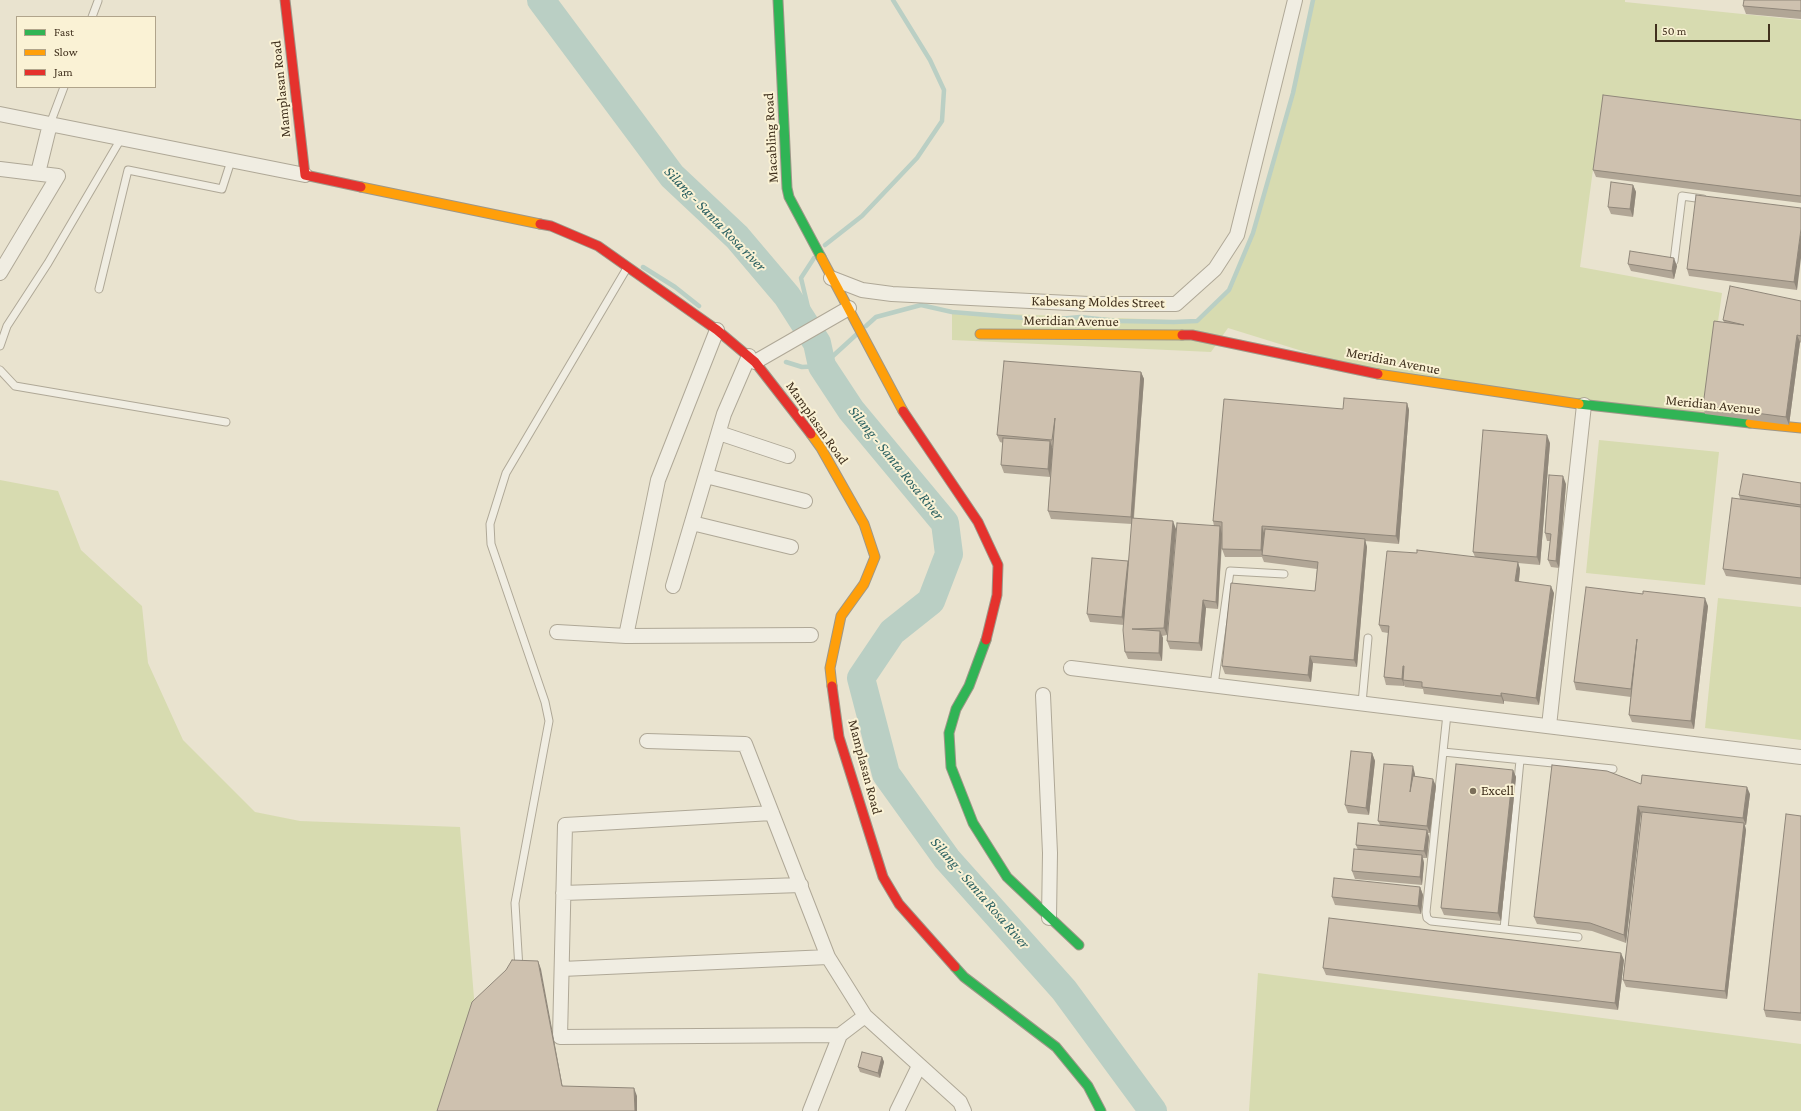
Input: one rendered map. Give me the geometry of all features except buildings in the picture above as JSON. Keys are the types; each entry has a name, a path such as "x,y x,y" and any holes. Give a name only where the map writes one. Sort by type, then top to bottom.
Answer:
{"street":[{"name":"Mamplasan Road","path":"285,0 305,175 551,226 598,246 717,330 752,359 821,448 864,524 875,557 864,584 841,616 830,668 839,737 883,877 899,904 964,977 1056,1047 1088,1086 1101,1111"},
{"name":"Macabling Road","path":"778,0 787,188 831,278 843,312 909,421 978,522 998,565 997,595 988,635 969,686 956,709 949,733 951,767 972,823 1003,871 1049,918 1079,945"},
{"name":"Kabesang Moldes Street","path":"831,278 862,290 892,294 1089,304 1176,304 1215,269 1237,235 1295,0"},
{"path":"0,114 122,137 231,161 305,175"},
{"path":"38,173 50,124"},
{"path":"0,169 58,176 0,273"},
{"path":"673,586 724,414 752,359 789,342 843,312"},
{"path":"626,636 658,480 717,330"},
{"name":"Meridian Avenue","path":"980,334 1192,335 1400,379 1584,405 1801,428"},
{"path":"1550,726 1584,405"},
{"path":"719,432 788,456"},
{"path":"706,476 805,501"},
{"path":"692,524 791,547"},
{"path":"557,632 626,636 811,635"},
{"path":"1070,668 1801,757"},
{"path":"1043,694 1050,853 1049,918"},
{"path":"647,741 745,744 828,957 864,1016 960,1102 964,1111"},
{"path":"772,813 565,825 560,1037 840,1035"},
{"path":"563,892 800,885"},
{"path":"562,969 828,957"},
{"path":"810,1111 840,1035 864,1016"},
{"path":"897,1111 919,1066"}],"lane":[{"path":"92,16 98,1"},
{"path":"50,124 64,88"},
{"path":"0,346 7,326 48,263 122,137"},
{"path":"99,288 128,170 222,189 231,161"},
{"path":"1674,261 1682,196 1714,200"},
{"path":"520,975 515,903 549,721 545,702 491,544 490,524 506,473 627,267"},
{"path":"0,370 15,386 226,422"},
{"path":"1214,685 1230,571 1284,574"},
{"path":"1362,703 1368,638"},
{"path":"1447,714 1426,912 1427,918 1431,921 1578,937"},
{"path":"1443,752 1614,769"},
{"path":"1504,929 1520,760"}],"green space":[{"path":"1313,0 1625,0 1625,2 1801,20 1801,121 1602,102 1580,267 1722,293 1705,414 1399,381 1228,328 1211,352 952,340 952,312 1197,321 1229,290 1253,233 1293,93"},
{"path":"1599,440 1719,452 1705,585 1586,573"},
{"path":"0,480 58,491 81,550 142,606 148,663 183,740 255,812 300,821 460,827 475,1010 442,1111 0,1111"},
{"path":"1718,598 1801,607 1801,740 1705,728"},
{"path":"1258,973 1801,1044 1801,1111 1249,1111"}],"waterway":[{"name":"Silang - Santa Rosa River","path":"541,0 672,176 737,237 787,296 817,343 822,366 851,410 945,523 949,554 931,601 892,632 861,678 886,774 947,859 1064,990 1153,1111"},
{"path":"825,245 862,216 917,158 942,121 944,90 930,60 893,0"},
{"path":"866,326 876,317 921,305 952,312 1049,320 1080,317 1117,321 1197,321 1229,290 1253,233 1293,93 1313,0"},
{"path":"814,258 801,278 822,366"},
{"path":"643,267 675,287 699,306"},
{"path":"786,362 802,367 822,366 857,334"}],"traffic: fast":[{"path":"778,0 787,188 789,197 821,257"},
{"path":"1579,404 1750,423"},
{"path":"986,640 969,686 956,709 949,733 951,767 973,823 1007,877 1079,945"},
{"path":"955,967 964,977 1056,1047 1088,1086 1101,1111"}],"traffic: slow":[{"path":"361,187 540,224"},
{"path":"821,257 903,411"},
{"path":"980,334 1182,335"},
{"path":"1378,374 1579,404"},
{"path":"1750,423 1801,428"},
{"path":"811,434 821,448 864,524 875,557 864,584 841,616 830,668 832,686"}],"traffic: jam":[{"path":"285,0 305,175 361,187"},
{"path":"540,224 551,226 598,246 717,330 755,362 811,434"},
{"path":"1182,335 1192,335 1378,374"},
{"path":"903,411 978,522 998,565 997,595 986,640"},
{"path":"832,686 839,737 883,877 899,904 955,967"}],"place":[{"name":"Excell","path":"1473,791"}],"water label":[{"name":"Silang - Santa Rosa river","path":"715,219"}]}
